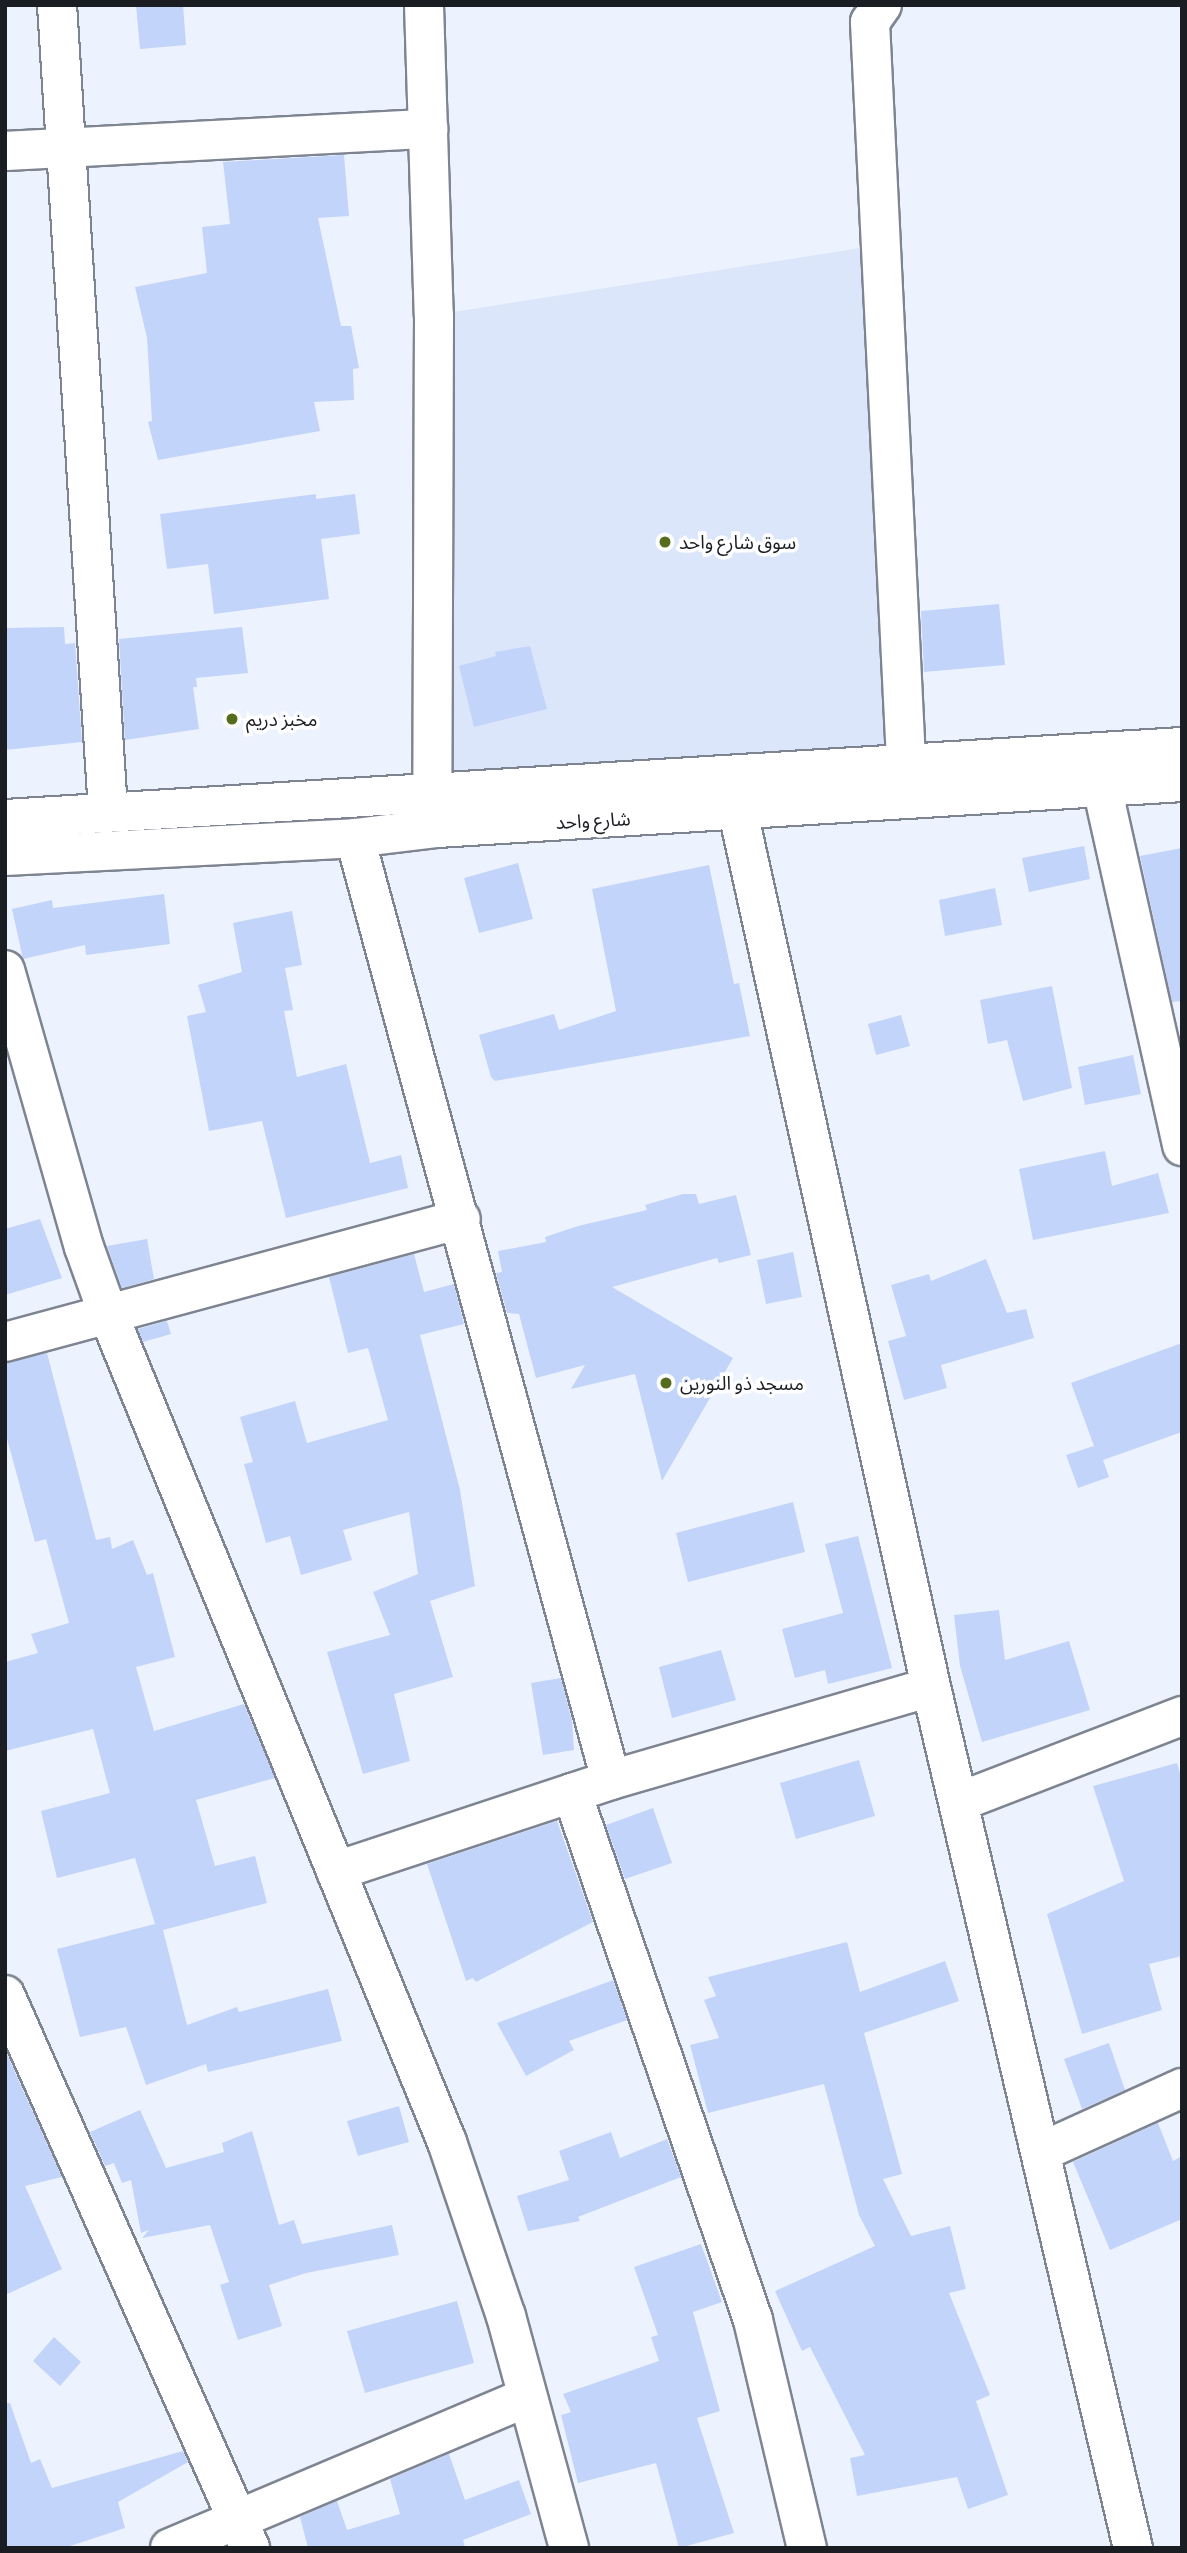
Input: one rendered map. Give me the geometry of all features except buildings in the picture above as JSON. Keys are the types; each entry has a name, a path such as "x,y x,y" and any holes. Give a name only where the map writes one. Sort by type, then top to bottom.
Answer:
{"street":[{"path":"57,5 108,812"},
{"path":"424,5 434,315 432,795"},
{"path":"882,5 870,22 906,762"},
{"path":"5,151 428,129"},
{"name":"شارع واحد","path":"5,818 432,795 906,762 1182,747"},
{"path":"732,774 738,812 931,1687 1133,2548"},
{"name":"شارع واحد","path":"5,856 355,838 437,828 738,812 1182,782"},
{"path":"1102,787 1182,1146"},
{"path":"355,838 461,1219 611,1780"},
{"path":"5,970 84,1247 107,1311 447,2142 506,2316 569,2548"},
{"path":"5,1342 107,1311 461,1219"},
{"path":"336,1871 611,1780 931,1687"},
{"path":"959,1802 1182,1716"},
{"path":"572,1793 753,2320 807,2548"},
{"path":"5,1996 245,2533"},
{"path":"1041,2152 1182,2088"},
{"path":"170,2548 245,2533 527,2397"}],"shaded area":[{"name":"سوق شارع واحد","path":"879,245 907,768 438,799 434,315"}],"place":[{"name":"سوق شارع واحد","path":"665,542"},
{"name":"مخبز دريم","path":"232,719"},
{"name":"مسجد ذو النورين","path":"666,1383"}]}
